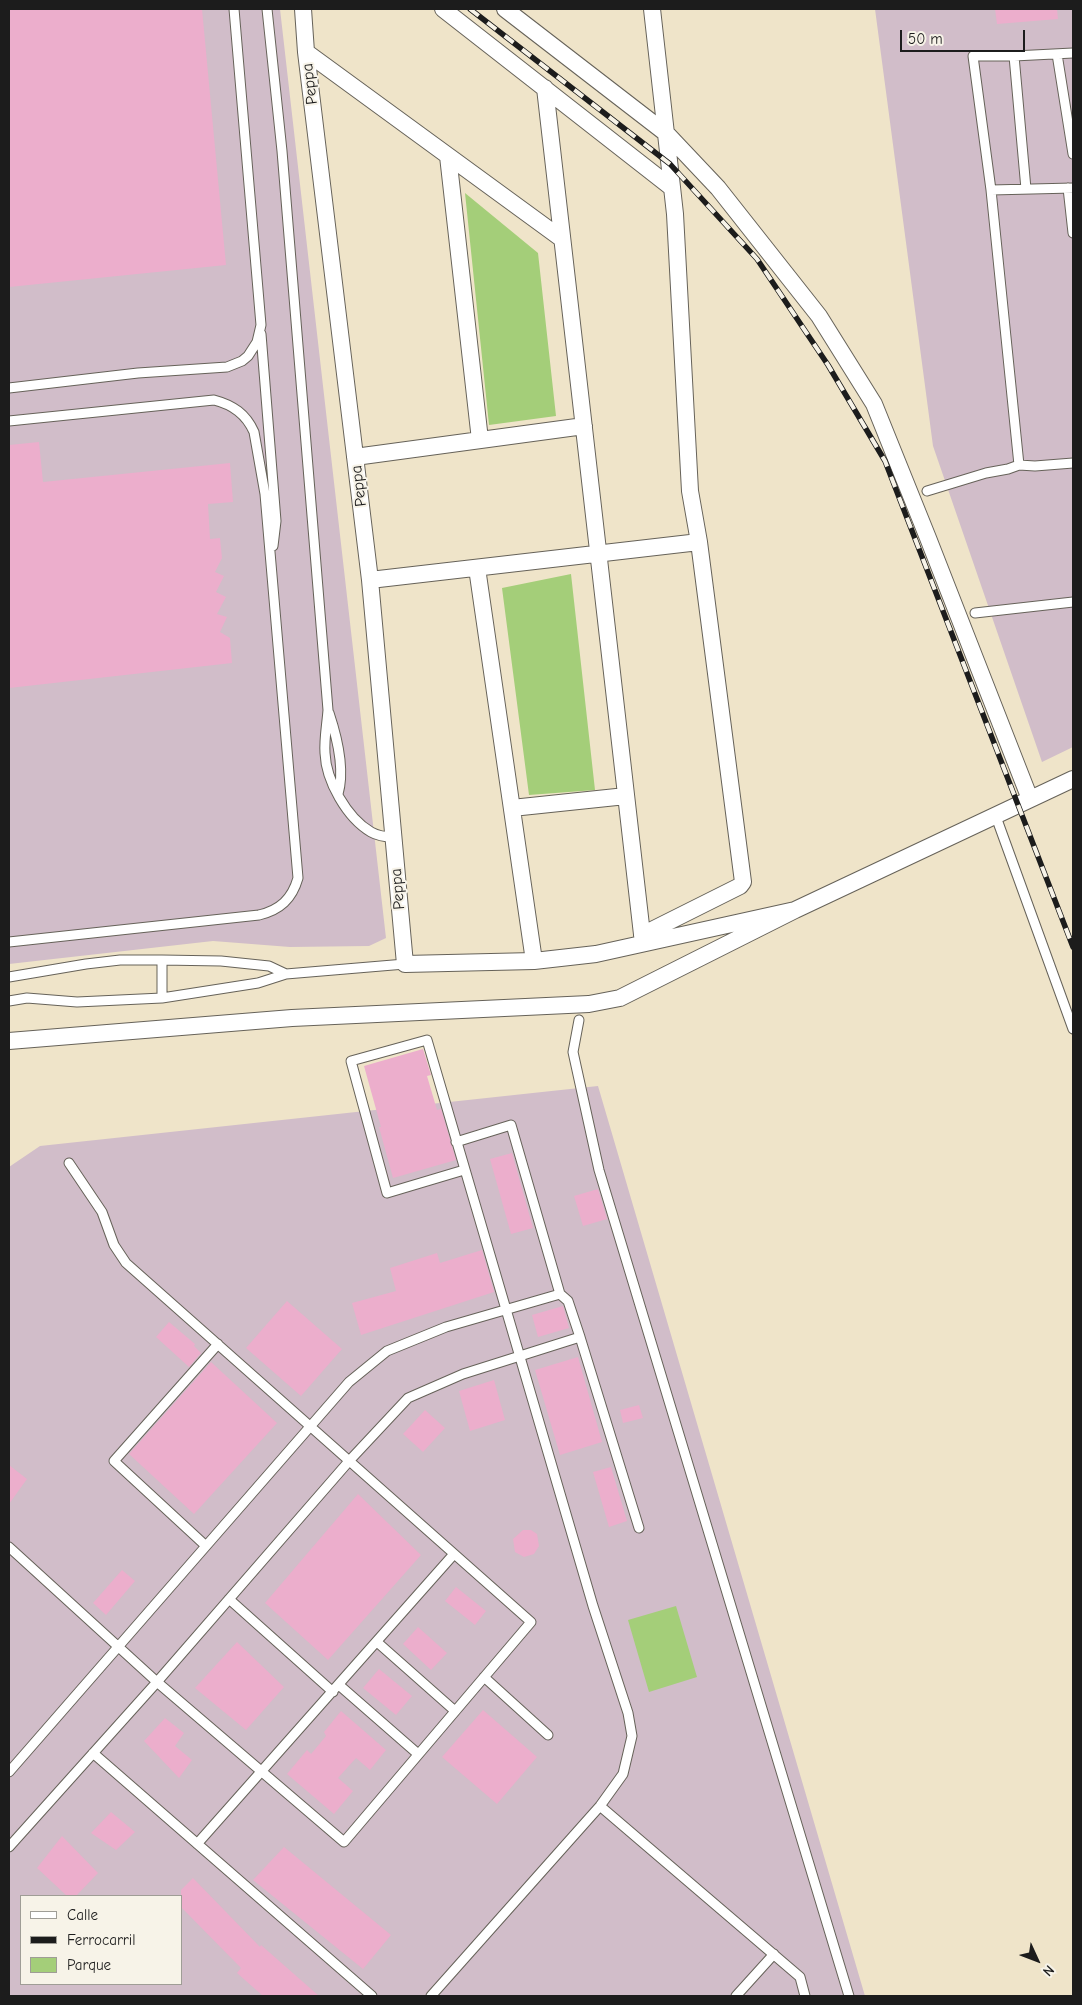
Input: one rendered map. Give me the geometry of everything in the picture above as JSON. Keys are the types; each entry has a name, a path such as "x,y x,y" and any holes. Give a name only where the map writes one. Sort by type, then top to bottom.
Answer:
{"street":[{"name":"Peppa","path":"303,9 306,52 370,580 405,964"},
{"path":"443,9 672,188"},
{"path":"506,9 667,134 718,188 819,316 874,404 1030,799"},
{"path":"643,939 740,886 743,882 699,542 690,491 672,188 652,9"},
{"path":"306,52 562,239"},
{"path":"545,88 643,939"},
{"path":"448,156 480,440"},
{"path":"356,457 584,426"},
{"path":"370,580 699,542"},
{"path":"477,568 534,961"},
{"path":"9,1041 292,1018 589,1004 620,998 795,910 995,814 1073,779"},
{"path":"512,808 626,796"},
{"path":"405,964 534,961 596,954 643,939 795,910"}],"lane":[{"path":"234,9 276,521 271,566"},
{"path":"267,9 282,160 328,710 324,754 328,774 338,794 354,817 376,835 393,837"},
{"path":"1019,464 991,190 973,56 1073,53"},
{"path":"1057,54 1073,154"},
{"path":"1014,56 1026,189"},
{"path":"991,190 1070,188 1073,233"},
{"path":"9,388 138,373 226,367 242,361 248,356 257,342 261,325"},
{"path":"9,421 214,400 231,406 245,417 254,432 265,494 298,878 292,895 278,908 260,915 9,942"},
{"path":"927,491 986,473 1008,469 1019,464 1035,466 1073,463"},
{"path":"975,613 1073,602"},
{"path":"328,710 333,725 339,763 341,785 338,794"},
{"path":"995,814 1073,1029"},
{"path":"9,977 120,960 221,961 269,966 286,974"},
{"path":"162,960 162,998"},
{"path":"9,1001 27,998 77,1002 162,998 258,983 286,974 405,964"},
{"path":"579,1020 573,1052 599,1170 849,1996"},
{"path":"431,1996 600,1806 622,1774 632,1736 628,1713 592,1606 427,1040 351,1061 386,1193 464,1170"},
{"path":"456,1142 512,1125 560,1294 568,1301 639,1528"},
{"path":"9,1548 157,1682 344,1842 531,1622 126,1262 114,1245 102,1212 69,1163"},
{"path":"9,1772 349,1382 387,1351 446,1327 560,1294"},
{"path":"9,1847 157,1682 350,1460 408,1398 463,1374 580,1337"},
{"path":"206,1546 114,1461 218,1344"},
{"path":"197,1844 263,1772 454,1554"},
{"path":"229,1599 336,1689 418,1754"},
{"path":"377,1642 455,1711"},
{"path":"484,1677 548,1735"},
{"path":"93,1752 372,1996"},
{"path":"600,1806 800,1977 805,1996"},
{"path":"736,1996 774,1954"}],"shaded area":[{"path":"9,9 280,9 386,938 369,946 290,947 213,941 9,964"},
{"path":"875,9 1073,9 1073,747 1042,762 933,446"},
{"path":"598,1086 865,1996 9,1996 9,1167 40,1146"}],"green space":[{"path":"465,193 538,253 556,416 489,425"},
{"path":"571,574 595,790 529,795 502,588"},
{"path":"676,1606 697,1677 649,1692 628,1620"}],"building":[{"path":"9,9 202,9 226,265 9,287"},
{"path":"995,9 1057,9 1058,19 997,24"},
{"path":"39,442 43,482 230,463 233,502 208,504 210,539 220,538 222,558 215,572 224,576 216,592 226,597 217,614 227,617 220,632 230,638 232,663 9,688 9,445"},
{"path":"423,1049 431,1075 427,1076 437,1110 441,1109 456,1160 393,1178 364,1066"},
{"path":"512,1153 533,1228 511,1234 490,1159"},
{"path":"598,1189 607,1219 583,1226 574,1196"},
{"path":"482,1250 494,1292 361,1335 352,1303 396,1291 390,1268 437,1253 440,1263"},
{"path":"287,1301 342,1349 301,1396 246,1348"},
{"path":"563,1306 569,1328 538,1337 532,1315"},
{"path":"169,1322 195,1344 194,1346 201,1353 189,1367 156,1337"},
{"path":"578,1357 602,1442 560,1455 535,1370"},
{"path":"211,1362 277,1423 194,1514 129,1454"},
{"path":"494,1380 505,1420 470,1431 459,1391"},
{"path":"639,1405 643,1418 623,1423 620,1410"},
{"path":"425,1410 445,1428 423,1452 403,1434"},
{"path":"9,1465 27,1479 9,1504"},
{"path":"611,1467 627,1521 609,1527 593,1472"},
{"path":"358,1494 421,1555 328,1660 265,1603"},
{"path":"523,1530 531,1530 537,1534 539,1546 534,1554 524,1557 515,1552 513,1539"},
{"path":"122,1570 135,1581 106,1615 93,1603"},
{"path":"456,1587 486,1611 475,1625 445,1601"},
{"path":"418,1627 447,1653 431,1670 403,1644"},
{"path":"237,1642 284,1687 246,1730 195,1688"},
{"path":"379,1669 412,1696 396,1715 363,1688"},
{"path":"483,1710 537,1757 497,1804 442,1757"},
{"path":"341,1711 386,1750 370,1770 356,1758 338,1778 353,1791 334,1814 287,1774 307,1750 311,1754 326,1736 324,1732"},
{"path":"165,1718 184,1733 175,1746 192,1760 179,1778 144,1741"},
{"path":"111,1812 135,1832 116,1850 91,1833"},
{"path":"62,1836 98,1873 77,1895 66,1895 37,1868"},
{"path":"284,1847 391,1935 363,1969 253,1880"},
{"path":"193,1878 260,1947 261,1945 319,1996 263,1996 237,1973 241,1968 182,1908 181,1890"}],"railway":[{"path":"470,9 670,164 757,259 828,365 885,461 1073,947"}]}
